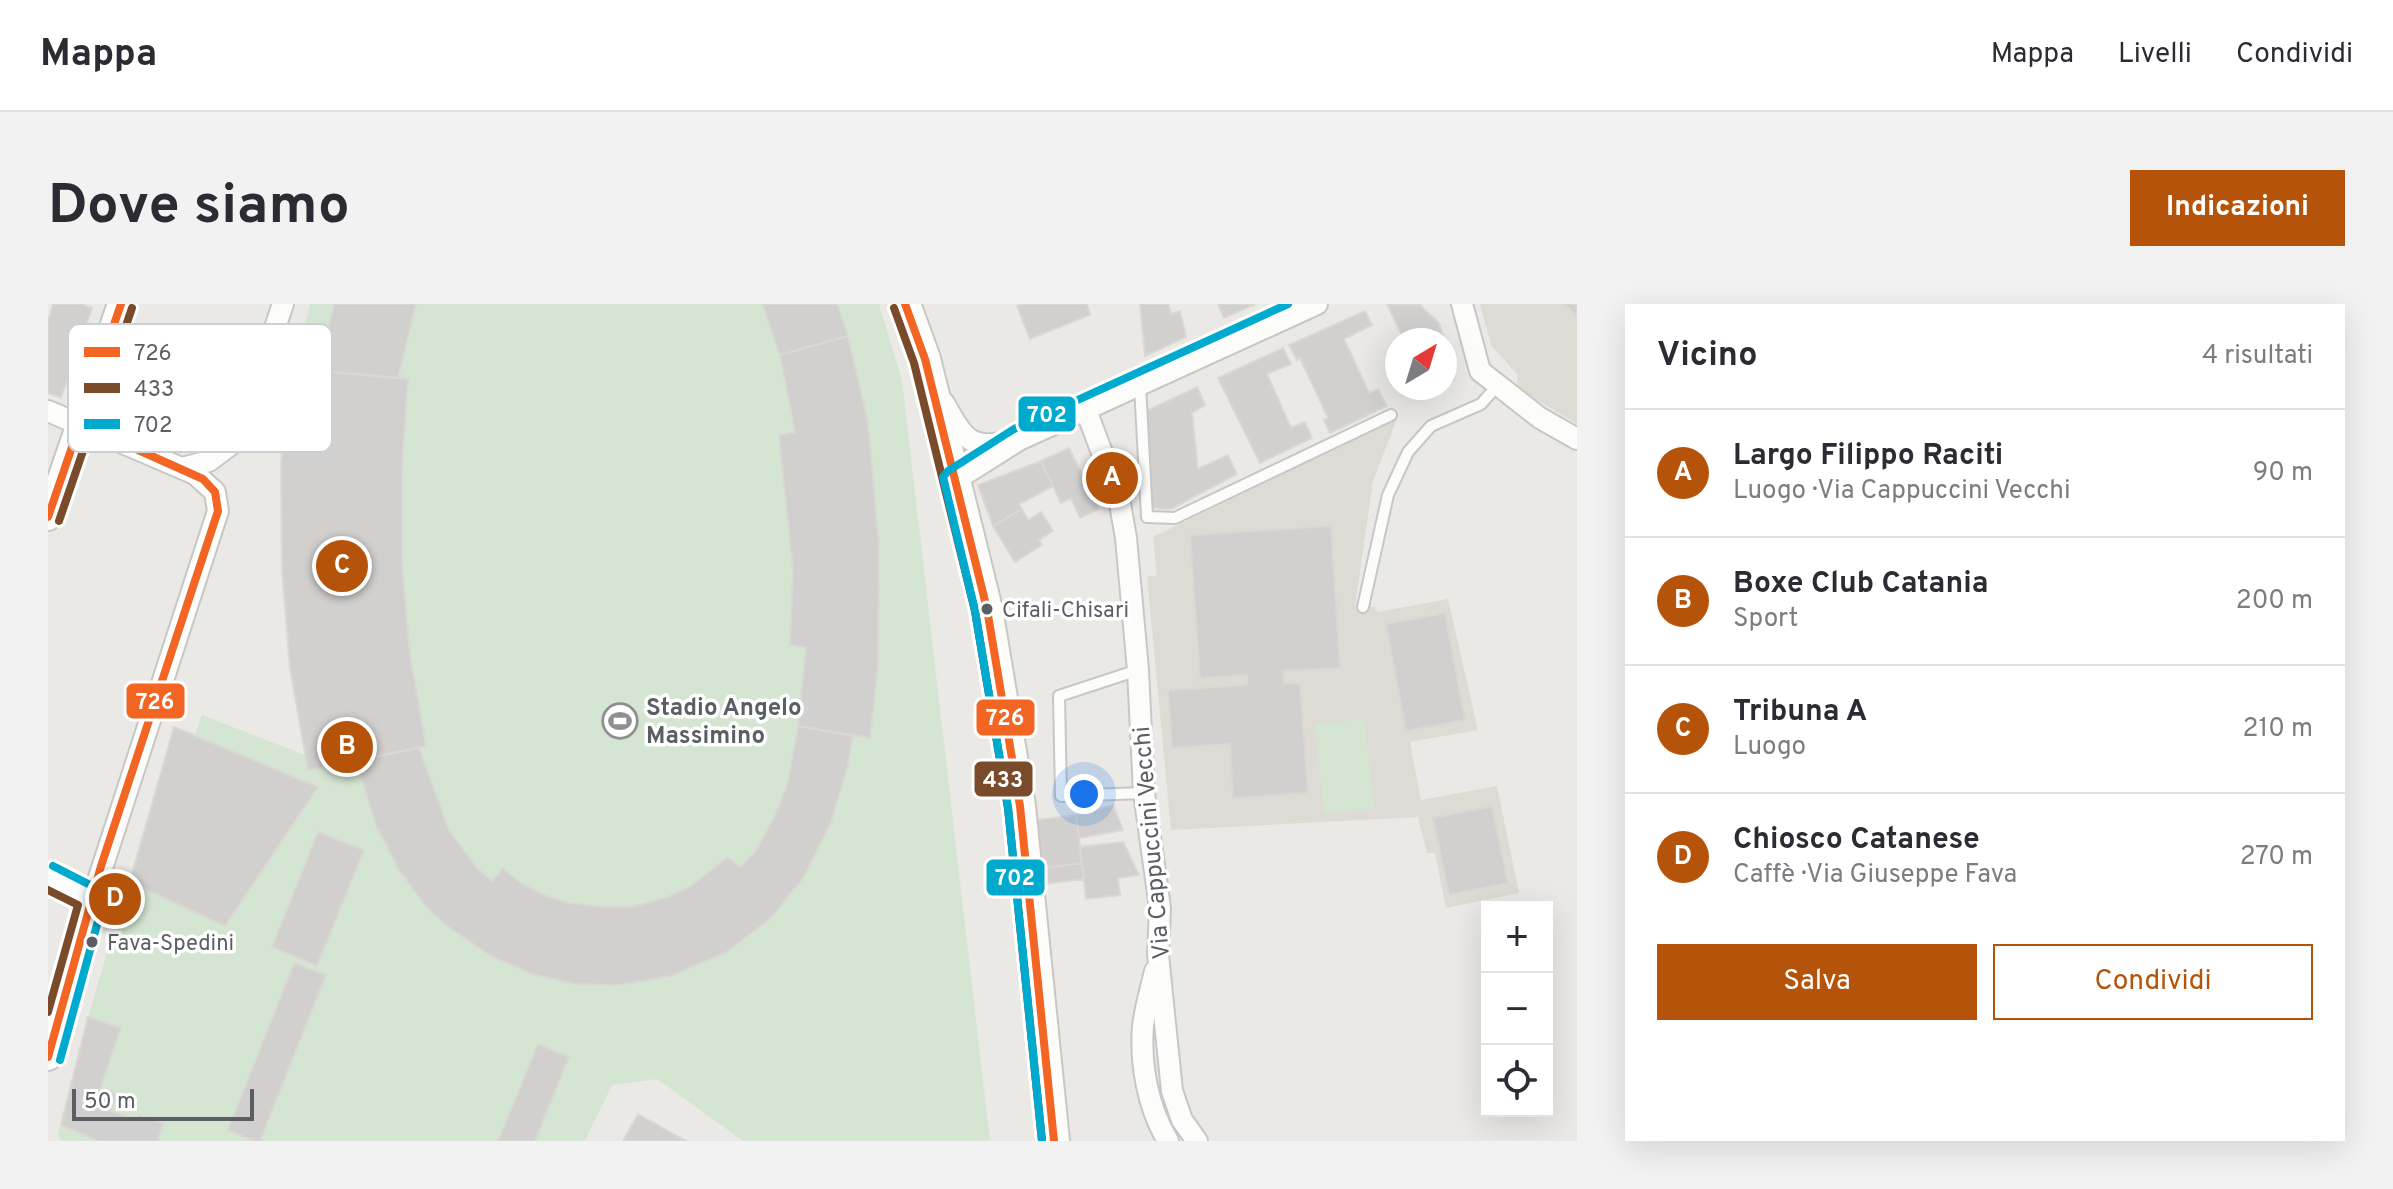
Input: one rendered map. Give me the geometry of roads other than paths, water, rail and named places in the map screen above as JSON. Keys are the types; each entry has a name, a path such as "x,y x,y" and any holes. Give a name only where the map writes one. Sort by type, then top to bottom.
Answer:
{"main road":[{"path":"905,304 930,378 987,609 1020,806 1054,1141"}],"street":[{"path":"110,324 121,304"},
{"path":"276,324 283,304"},
{"path":"954,481 1019,440 1317,304"},
{"path":"1462,304 1480,371 1540,418 1577,439"},
{"path":"930,378 955,422 973,441 990,446 1019,440"},
{"name":"Via Cappuccini Vecchi","path":"1086,410 1119,498 1126,538 1138,670 1144,793 1160,908 1158,955 1172,1091 1182,1120 1197,1141"},
{"path":"48,517 61,417"},
{"path":"48,1057 92,899 218,511 215,492 203,479 144,452"},
{"path":"182,468 209,461 221,452"},
{"path":"48,877 92,899"},
{"path":"1158,955 1143,1025 1143,1064 1155,1112 1168,1141"}],"lane":[{"path":"1140,385 1147,517 1175,518 1391,415"},
{"path":"1363,607 1388,495 1408,452 1431,426 1481,404 1497,386"},
{"path":"1138,670 1059,696 1061,796 1144,793"}],"place":[{"name":"Largo Filippo Raciti","path":"1112,478"},
{"name":"Tribuna A","path":"342,566"},
{"name":"Cifali-Chisari","path":"987,609"},
{"name":"Stadio Angelo Massimino","path":"620,721"},
{"name":"Boxe Club Catania","path":"347,747"},
{"name":"Chiosco Catanese","path":"115,899"},
{"name":"Fava-Spedini","path":"92,942"}]}
